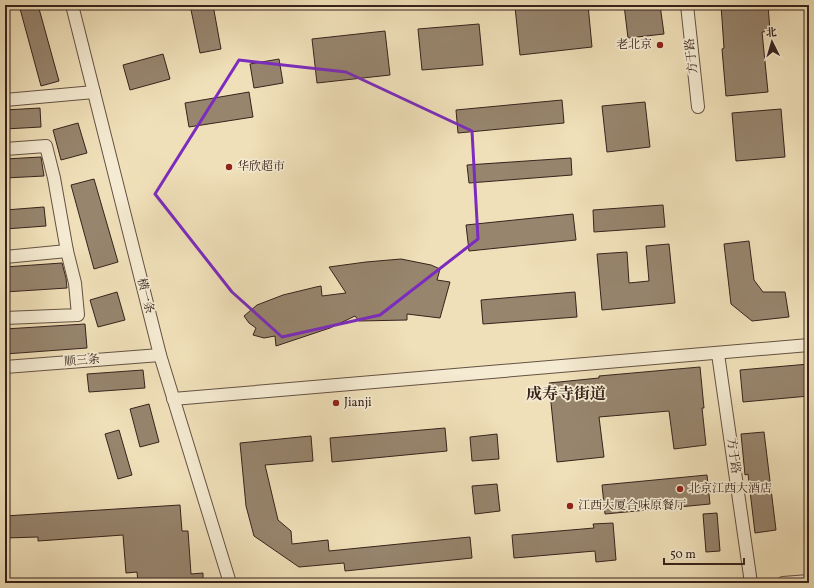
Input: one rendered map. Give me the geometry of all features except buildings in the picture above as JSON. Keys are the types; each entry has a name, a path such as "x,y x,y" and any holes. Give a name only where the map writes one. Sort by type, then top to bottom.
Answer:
{"street":[{"name":"横一条","path":"72,5 160,355 230,583"},
{"name":"方于路","path":"687,5 698,107"},
{"path":"5,100 94,92"},
{"path":"5,149 46,146 54,178 67,251 76,283 78,315 5,318"},
{"path":"5,257 67,251"},
{"path":"173,399 718,354 809,345"},
{"name":"方于路","path":"718,354 751,583"},
{"name":"顺三条","path":"5,367 160,355"},
{"path":"783,583 809,581"}],"highlighted area":[{"path":"239,60 346,72 472,131 478,239 380,315 282,337 232,292 155,194"}],"place":[{"name":"老北京","path":"660,45"},
{"name":"华欣超市","path":"229,167"},
{"name":"Jianji","path":"336,403"},
{"name":"北京江西大酒店","path":"680,489"},
{"name":"江西大厦合味原餐厅","path":"570,506"}],"district":[{"name":"成寿寺街道","path":"566,395"}]}
